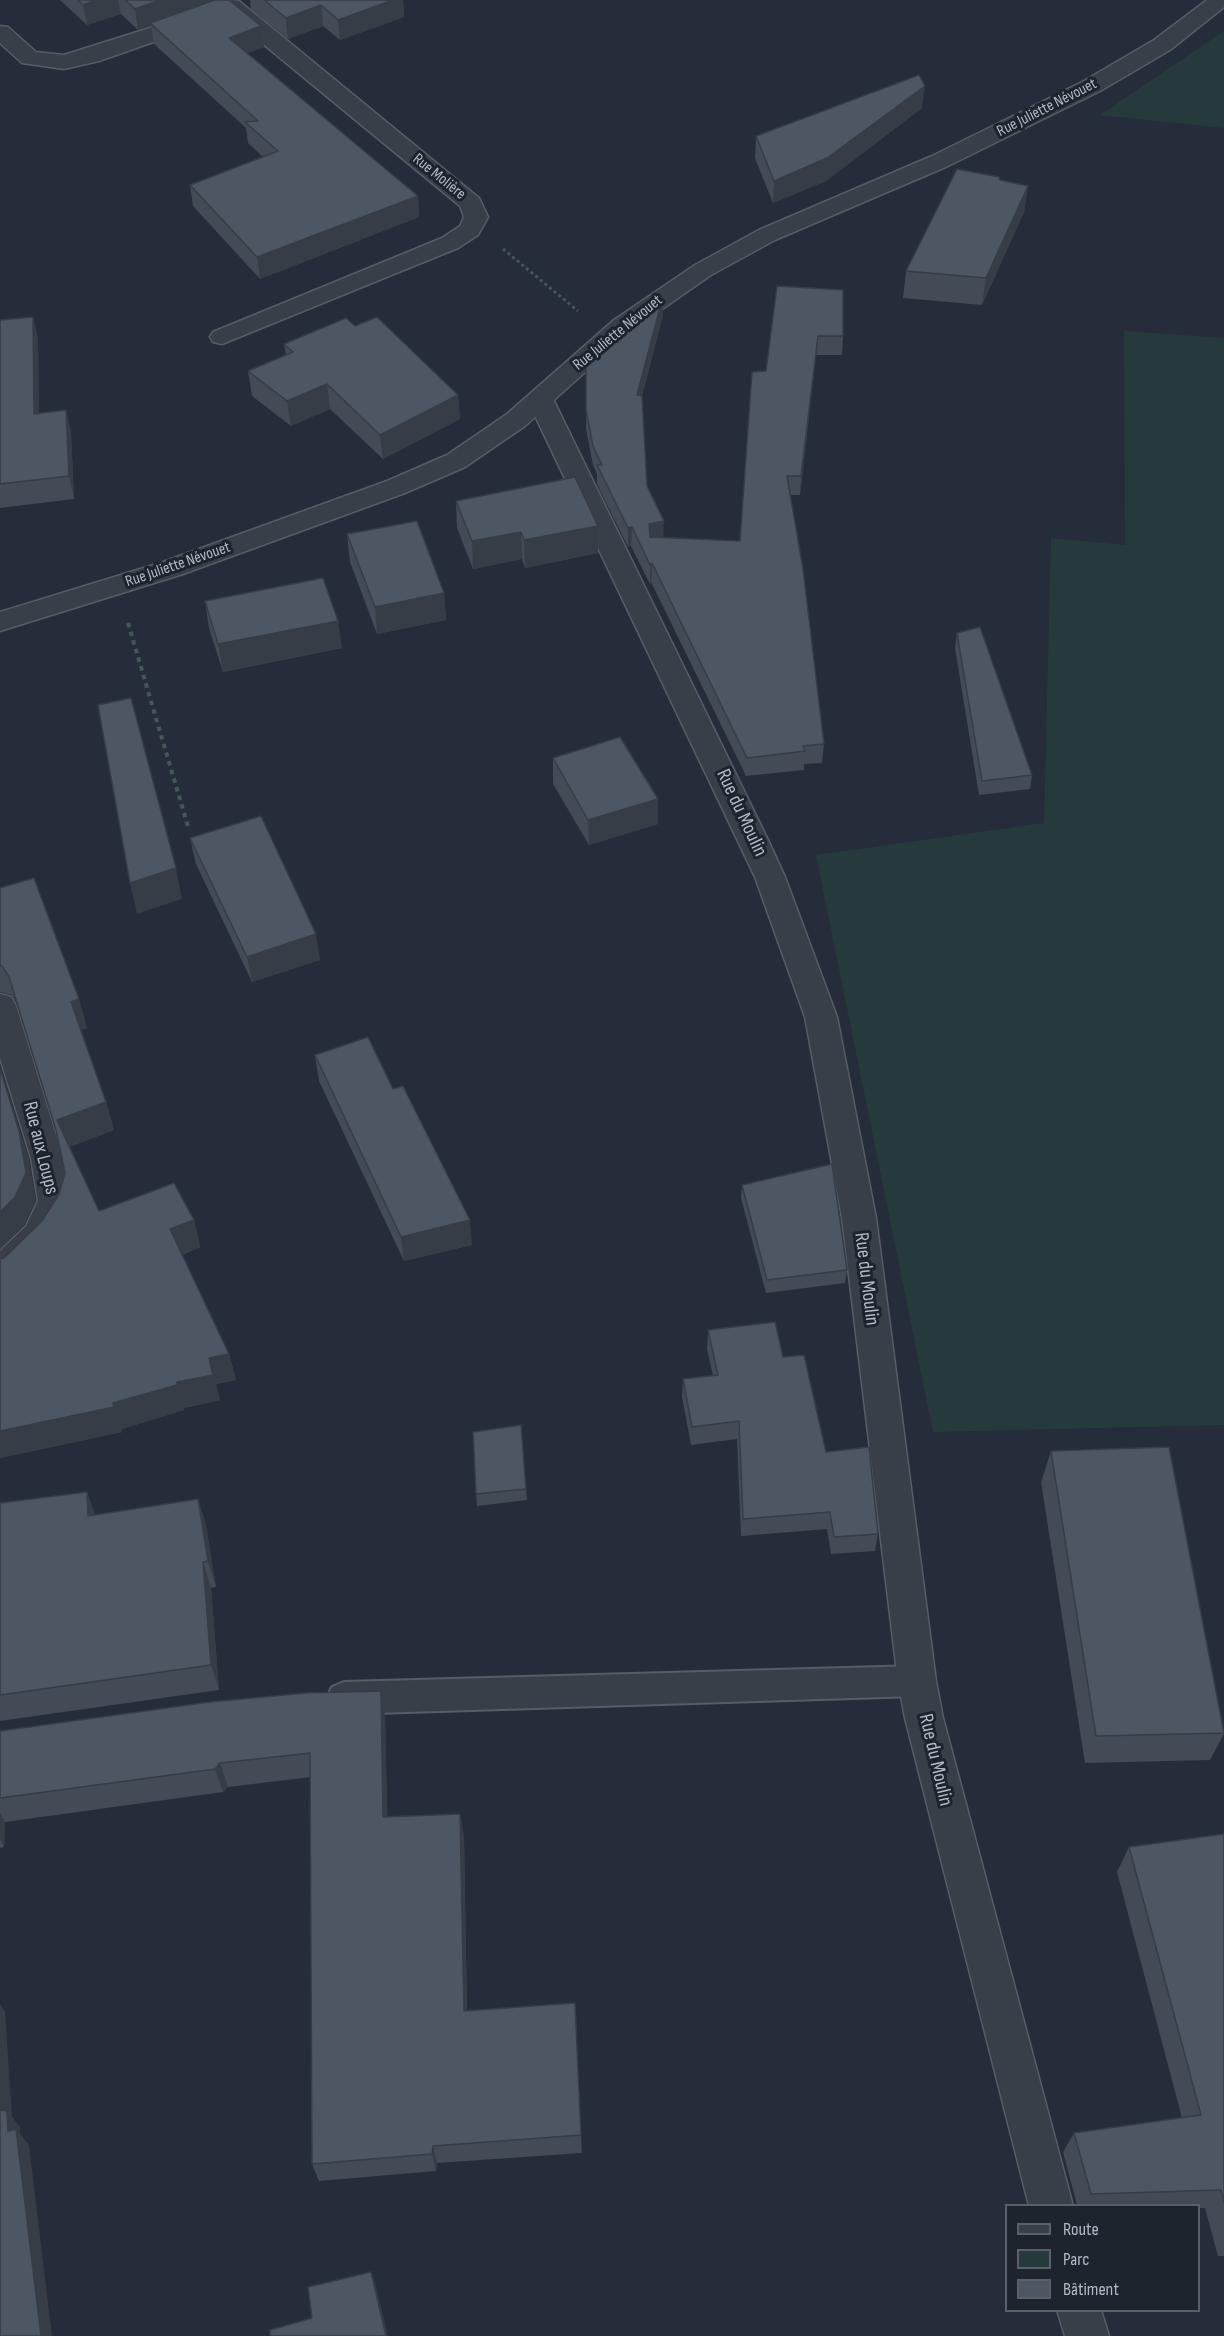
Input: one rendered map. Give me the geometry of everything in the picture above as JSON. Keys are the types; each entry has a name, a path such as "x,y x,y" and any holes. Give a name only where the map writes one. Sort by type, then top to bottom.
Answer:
{"street":[{"name":"Rue Juliette Névouet","path":"0,622 214,554 428,474 495,436 609,337 683,282 746,245 940,161 1092,86 1162,45 1220,0"},
{"path":"0,32 30,58 64,62 91,56 240,3"},
{"name":"Rue Molière","path":"222,337 462,237 474,224 476,210 471,203 240,3"},
{"name":"Rue du Moulin","path":"540,399 770,877 821,1017 859,1218 917,1682 931,1752 1051,2204"},
{"name":"Rue aux Loups","path":"0,1006 47,1158 55,1202 49,1220 38,1236 0,1273"},
{"path":"1080,2312 1087,2336"}],"lane":[{"path":"318,1699 917,1682"}],"path":[{"path":"474,224 609,337"},
{"path":"117,586 189,830"}],"green space":[{"path":"1224,31 1224,128 1100,115"},
{"path":"1124,331 1224,338 1224,1425 933,1432 816,855 1044,823 1051,538 1125,545"}],"building":[{"path":"78,0 96,0 83,5"},
{"path":"125,0 160,0 135,9"},
{"path":"215,0 229,0 261,26 229,38 418,196 257,257 190,185 278,151 245,122 258,121 150,23"},
{"path":"264,0 393,0 338,20 321,5 286,18"},
{"path":"919,75 925,86 827,158 774,181 756,136"},
{"path":"957,169 999,177 1000,180 1028,186 986,278 906,271"},
{"path":"777,286 843,290 843,336 818,336 801,476 787,476 803,569 824,744 803,746 805,751 747,758 652,563 650,565 632,527 628,528 597,465 602,465 593,446 586,410 586,360 663,296 637,395 642,396 647,486 664,521 649,524 650,537 740,541 752,372 766,371"},
{"path":"33,317 34,414 66,410 69,476 0,484 0,320"},
{"path":"377,317 458,395 380,435 327,384 287,401 248,371 293,352 284,344 346,318 355,326"},
{"path":"575,477 598,526 524,540 521,532 472,541 456,501"},
{"path":"417,521 444,593 375,607 347,534"},
{"path":"323,578 338,621 218,644 205,601"},
{"path":"980,627 1032,775 982,781 957,633"},
{"path":"131,698 176,868 130,883 98,705"},
{"path":"620,737 658,799 588,820 553,758"},
{"path":"261,816 316,934 247,957 190,838"},
{"path":"34,878 79,999 71,1002 106,1102 57,1120 99,1211 174,1183 194,1220 170,1229 229,1354 209,1358 213,1375 177,1382 177,1385 113,1403 114,1407 0,1431 0,1259 4,1258 42,1221 59,1194 65,1173 56,1130 9,977 0,965 0,888"},
{"path":"368,1037 393,1089 403,1086 470,1220 401,1237 315,1055"},
{"path":"0,1068 19,1131 26,1173 15,1197 0,1212"},
{"path":"832,1164 847,1270 767,1280 742,1185"},
{"path":"775,1322 783,1357 804,1355 826,1452 869,1447 878,1534 834,1537 830,1512 743,1519 739,1421 692,1427 683,1379 718,1375 708,1330"},
{"path":"521,1425 526,1489 476,1494 473,1432"},
{"path":"1169,1447 1224,1733 1096,1736 1051,1451"},
{"path":"87,1492 88,1516 198,1499 208,1561 203,1562 211,1665 0,1695 0,1503"},
{"path":"381,1691 383,1817 460,1814 464,2011 575,2003 581,2135 433,2146 432,2154 312,2164 310,1753 220,1763 215,1769 0,1798 0,1731 210,1702 306,1693"},
{"path":"1224,1834 1224,2202 1221,2190 1091,2194 1074,2133 1201,2115 1129,1847"},
{"path":"0,2110 7,2111 8,2131 16,2129 41,2336 0,2336"},
{"path":"371,2272 386,2336 270,2336 270,2330 312,2318 308,2287"}]}
